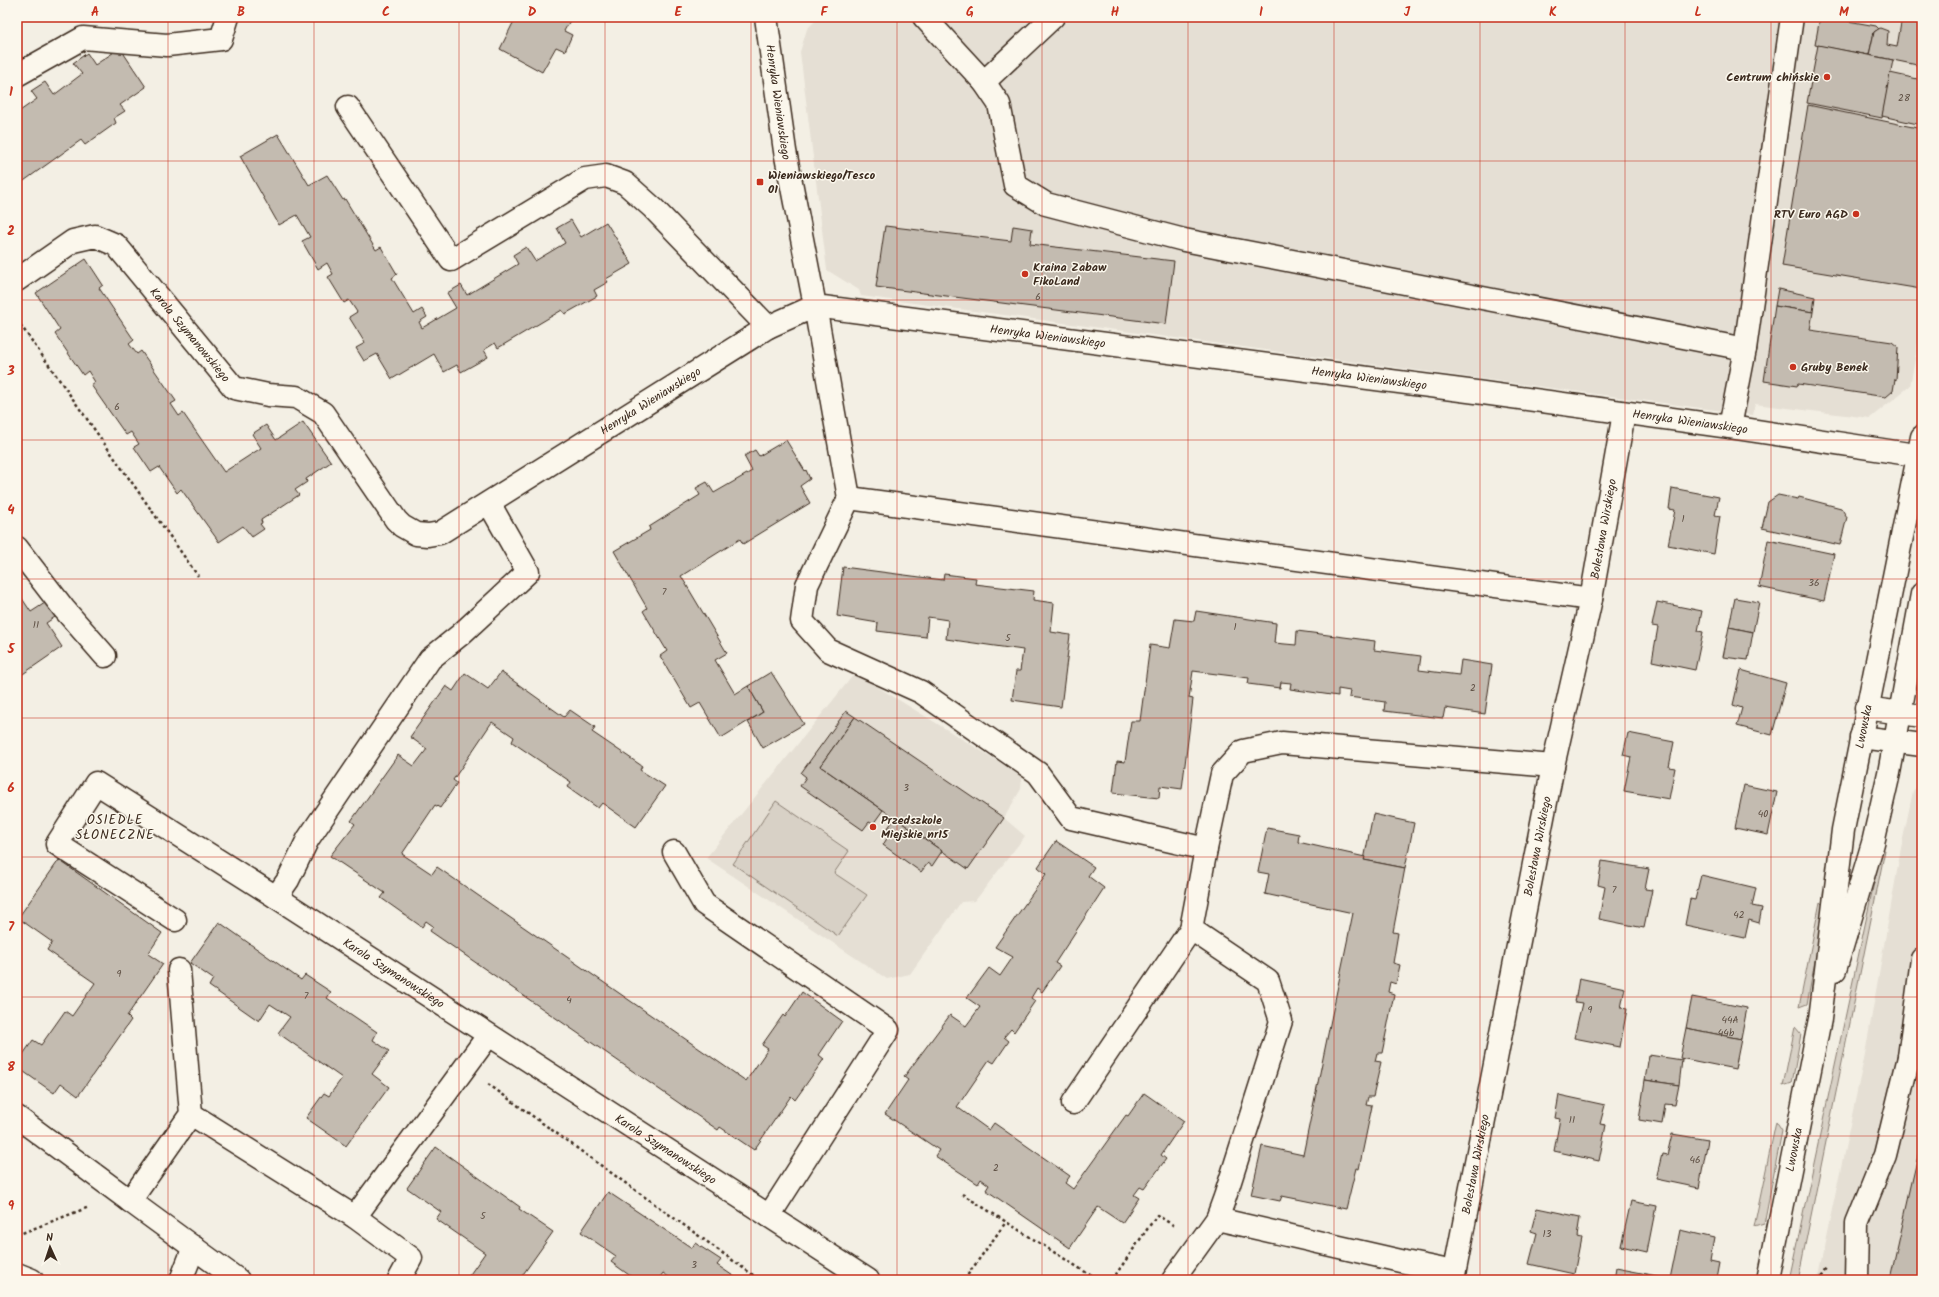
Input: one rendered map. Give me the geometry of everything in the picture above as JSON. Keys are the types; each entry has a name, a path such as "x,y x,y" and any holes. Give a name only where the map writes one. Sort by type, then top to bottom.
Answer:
{"street":[{"path":"17,75 83,38 167,45 221,39 228,17"},
{"name":"Henryka Wieniawskiego","path":"766,17 785,151 815,306"},
{"path":"924,17 984,82 999,104 1016,185 1046,204 1184,240 1746,349"},
{"path":"984,82 1053,17"},
{"path":"1730,427 1746,349 1792,17"},
{"path":"348,107 451,260 585,179 606,176 625,183 653,208 768,327"},
{"name":"Karola Szymanowskiego","path":"17,280 73,241 95,236 116,245 234,388 268,395 296,397 323,414 402,526 416,534 428,535 440,532 489,503"},
{"path":"815,306 849,498 807,585 802,621 828,650 921,692 1038,773 1071,818 1206,849"},
{"name":"Henryka Wieniawskiego","path":"489,503 768,327 815,306 1730,427 1921,449"},
{"name":"Bolesława Wirskiego","path":"1454,1276 1553,766 1591,599 1624,413"},
{"name":"Lwowska","path":"1768,1280 1820,1019 1842,830 1866,708 1921,449"},
{"path":"849,498 1591,599"},
{"path":"276,897 288,880 308,839 430,659 460,635 528,572 489,503"},
{"path":"19,554 105,656"},
{"name":"Lwowska","path":"1820,1019 1873,843 1895,741 1922,594"},
{"path":"1866,708 1922,716"},
{"path":"1860,737 1922,746"},
{"path":"1073,1103 1191,929 1222,774 1243,751 1282,743 1553,766"},
{"name":"Karola Szymanowskiego","path":"175,920 57,844 96,783 276,897 488,1036 868,1280"},
{"path":"674,852 704,904 888,1030 769,1216"},
{"path":"1173,1280 1217,1219 1281,1021 1268,981 1191,929"},
{"path":"1856,1280 1857,1224 1885,1156 1915,1058 1922,959"},
{"path":"125,1197 191,1114 179,970"},
{"path":"355,1217 488,1036"},
{"path":"191,1114 355,1217 411,1258 399,1280"},
{"path":"17,1117 238,1280"},
{"path":"1217,1219 1405,1262 1454,1276"},
{"path":"181,1280 194,1247"},
{"path":"17,1274 32,1280"}],"path":[{"path":"17,320 198,576"},
{"path":"464,1068 760,1280"},
{"path":"962,1194 1098,1280"},
{"path":"17,1235 125,1197"},
{"path":"1112,1280 1157,1215 1201,1241"},
{"path":"964,1280 1006,1222"}],"shaded area":[{"path":"819,17 1922,17 1922,321 1910,386 1870,418 1755,404 1753,415 861,296 859,290 827,270 800,52 807,29"},
{"name":"Przedszkole Miejskie nr15","path":"855,673 1022,776 1021,789 1004,818 1025,836 975,901 961,902 910,974 887,979 706,858"},
{"path":"1922,781 1922,1280 1817,1280 1865,1054 1901,848 1913,791"},
{"path":"776,801 849,851 834,873 867,895 838,936 733,864"},
{"path":"1881,850 1885,850 1798,1280 1789,1280"},
{"path":"1820,902 1825,907 1807,1004 1799,1007"},
{"path":"1795,1027 1801,1034 1792,1083 1783,1086"},
{"path":"1776,1122 1782,1131 1764,1224 1754,1227"}],"building":[{"path":"516,17 572,17 564,31 572,35 565,51 556,47 542,72 500,49"},
{"path":"1820,17 1849,17 1848,21 1876,26 1879,29 1874,32 1869,55 1815,45"},
{"path":"1902,17 1922,17 1922,66 1869,55 1874,32 1880,28 1888,31 1887,45 1897,47"},
{"path":"1818,45 1893,60 1882,118 1807,103"},
{"path":"120,48 146,87 120,105 125,111 114,118 116,123 85,145 81,140 21,183 17,178 17,113 37,99 31,91 45,82 54,95 82,74 73,63 87,53 95,65"},
{"path":"1890,73 1922,80 1922,125 1882,116"},
{"name":"RTV Euro AGD","path":"1808,105 1922,129 1921,289 1782,266"},
{"path":"278,134 309,185 327,175 343,200 345,199 376,250 381,247 397,274 392,278 414,314 422,309 427,317 419,322 422,328 456,308 447,293 461,285 467,295 518,264 513,255 526,247 535,261 565,243 557,228 571,220 581,237 606,222 632,264 606,279 608,282 594,290 597,296 565,314 562,310 498,348 495,343 484,350 488,357 461,372 457,365 444,372 434,354 392,379 377,354 364,361 356,348 365,343 349,317 357,312 349,300 344,303 328,277 333,274 327,263 318,269 302,241 310,237 297,215 279,225 240,156"},
{"name":"Kraina Zabaw FikoLand","path":"885,226 1011,241 1013,226 1032,229 1030,244 1174,261 1166,324 876,287"},
{"path":"86,259 103,285 99,288 134,340 129,344 137,354 141,351 176,401 171,404 179,416 183,413 224,472 261,448 252,434 266,425 276,440 303,422 331,462 306,479 307,482 295,490 299,495 261,520 262,523 260,524 264,529 252,537 243,526 219,542 181,489 177,493 159,467 151,472 134,447 139,444 131,432 126,435 91,385 95,382 88,371 83,375 55,334 60,330 36,293"},
{"path":"1778,289 1815,297 1813,312 1775,306"},
{"path":"1775,306 1813,312 1810,330 1892,342 1898,347 1896,380 1895,379 1893,391 1886,397 1798,384 1797,386 1764,381"},
{"path":"786,440 805,471 806,470 810,479 800,486 810,503 743,544 740,539 681,576 727,653 715,660 735,694 748,686 763,712 721,738 700,703 691,708 660,656 667,651 643,611 647,608 614,551 650,530 649,527 700,495 696,488 707,482 714,493 752,471 744,456 755,450 759,456"},
{"path":"1672,488 1719,497 1715,515 1720,516 1714,554 1668,545 1675,510 1669,509"},
{"path":"1778,495 1798,499 1799,497 1841,508 1847,517 1840,545 1762,528 1768,502"},
{"path":"1768,540 1834,554 1824,601 1759,587"},
{"path":"843,567 943,580 944,574 976,578 975,584 1034,591 1033,600 1054,603 1051,632 1070,635 1061,707 1012,700 1016,671 1020,671 1023,650 946,639 948,620 928,617 926,637 877,631 878,623 837,616"},
{"path":"17,591 31,612 48,601 58,615 46,623 62,647 17,678"},
{"path":"1735,598 1759,602 1753,632 1729,627"},
{"path":"1657,602 1702,611 1698,631 1703,632 1695,670 1652,661 1658,627 1652,626"},
{"path":"1196,611 1276,623 1274,643 1296,645 1297,631 1375,641 1374,650 1421,656 1419,670 1459,675 1461,660 1492,665 1485,714 1445,708 1443,718 1384,711 1385,702 1349,697 1350,691 1338,689 1338,696 1290,689 1291,683 1281,682 1280,688 1248,684 1249,678 1193,671 1189,698 1193,699 1182,789 1160,786 1159,798 1113,793 1117,761 1125,762 1131,721 1140,721 1150,645 1170,648 1175,619 1194,621"},
{"path":"1729,627 1753,632 1748,660 1723,657"},
{"path":"1741,670 1786,683 1772,735 1737,726 1742,708 1733,705"},
{"path":"501,672 564,717 570,710 595,727 592,732 642,766 640,770 665,786 636,827 602,803 598,808 568,787 571,782 512,742 514,737 492,722 453,780 457,783 440,808 435,805 402,854 432,874 437,867 746,1081 768,1049 762,1045 783,1015 785,1017 802,992 842,1021 819,1055 824,1059 795,1100 791,1096 754,1150 720,1127 718,1130 430,931 433,926 426,921 422,927 381,898 385,893 330,856 355,824 351,821 398,755 414,766 427,749 410,737 446,686 453,691 465,673 488,689"},
{"path":"771,672 804,724 763,748 748,722 763,712 748,686"},
{"path":"846,711 855,717 820,766 883,810 873,824 869,822 863,830 800,786 806,777 801,773"},
{"path":"855,717 1004,818 968,869 820,766"},
{"path":"1628,733 1674,742 1669,767 1675,768 1669,799 1624,791 1631,757 1623,755"},
{"path":"1744,785 1777,792 1768,835 1735,828"},
{"path":"1373,814 1414,823 1405,868 1364,860"},
{"path":"895,818 942,851 932,866 928,863 921,872 883,845 889,835 885,832"},
{"path":"1267,828 1299,834 1298,842 1365,857 1364,860 1405,868 1393,932 1398,933 1393,963 1400,965 1396,984 1390,982 1388,992 1394,994 1382,1053 1377,1053 1375,1061 1381,1062 1373,1097 1368,1097 1366,1105 1372,1106 1359,1169 1356,1168 1346,1209 1282,1196 1280,1201 1251,1195 1262,1146 1303,1155 1353,913 1265,894 1269,874 1258,872"},
{"path":"1056,841 1094,867 1088,876 1104,888 1055,963 1060,966 1042,992 1037,988 1031,998 1035,1001 1014,1032 1011,1029 1004,1037 1009,1041 994,1063 989,1060 957,1107 989,1130 994,1123 1070,1176 1065,1183 1073,1189 1126,1115 1128,1116 1144,1093 1184,1121 1161,1155 1166,1159 1144,1189 1140,1187 1134,1195 1139,1198 1122,1223 1098,1207 1070,1248 986,1190 989,1185 981,1179 978,1184 935,1156 939,1150 885,1114 908,1080 904,1077 950,1015 966,1026 980,1007 967,998 989,968 1000,976 1013,957 995,947 1046,874 1038,867"},
{"path":"59,860 162,933 148,954 163,964 127,1016 131,1020 78,1096 61,1083 54,1093 17,1067 17,1063 33,1040 41,1045 65,1011 72,1016 95,983 47,950 52,942 18,918"},
{"path":"1602,861 1649,869 1645,889 1652,890 1644,928 1599,919 1605,887 1598,885"},
{"path":"1701,875 1756,888 1752,906 1762,908 1759,923 1749,920 1745,938 1685,925 1690,899 1695,900"},
{"path":"219,922 301,980 305,975 331,992 327,998 377,1032 373,1040 389,1051 372,1074 389,1087 346,1146 306,1118 324,1093 329,1096 342,1078 278,1033 290,1017 270,1004 259,1021 209,986 213,979 190,963"},
{"path":"1579,978 1625,988 1621,1008 1627,1009 1620,1047 1574,1038 1582,1003 1575,1002"},
{"path":"1692,997 1747,1008 1741,1039 1686,1028"},
{"path":"1686,1028 1741,1039 1735,1069 1680,1058"},
{"path":"1649,1055 1682,1060 1679,1085 1645,1080"},
{"path":"1645,1080 1679,1085 1675,1105 1665,1104 1662,1124 1639,1120"},
{"path":"1559,1095 1605,1105 1600,1124 1606,1125 1599,1161 1554,1151 1560,1119 1555,1118"},
{"path":"1672,1134 1708,1140 1699,1188 1656,1179 1662,1154 1667,1155"},
{"path":"1922,1139 1922,1280 1890,1280 1911,1186"},
{"path":"436,1147 520,1207 519,1209 553,1232 519,1280 466,1280 485,1253 436,1219 441,1212 407,1188"},
{"path":"608,1192 692,1248 695,1243 721,1260 717,1265 739,1280 673,1280 663,1273 658,1280 636,1280 611,1262 616,1256 581,1232"},
{"path":"1631,1201 1656,1206 1647,1252 1621,1246"},
{"path":"1537,1208 1580,1217 1577,1237 1581,1238 1574,1274 1529,1264 1537,1233 1531,1231"},
{"path":"1680,1230 1714,1238 1710,1260 1719,1262 1716,1278 1670,1279"},
{"path":"1616,1268 1647,1274 1646,1280 1614,1280"},
{"path":"1647,1274 1670,1279 1673,1280 1646,1280"}],"place":[{"name":"Centrum chińskie","path":"1827,77"},
{"name":"Wieniawskiego/Tesco 01","path":"760,182"},
{"name":"RTV Euro AGD","path":"1856,214"},
{"name":"Kraina Zabaw FikoLand","path":"1025,274"},
{"name":"Gruby Benek","path":"1793,367"},
{"name":"Przedszkole Miejskie nr15","path":"873,827"}],"district":[{"name":"OSIEDLE SŁONECZNE","path":"115,828"}]}
